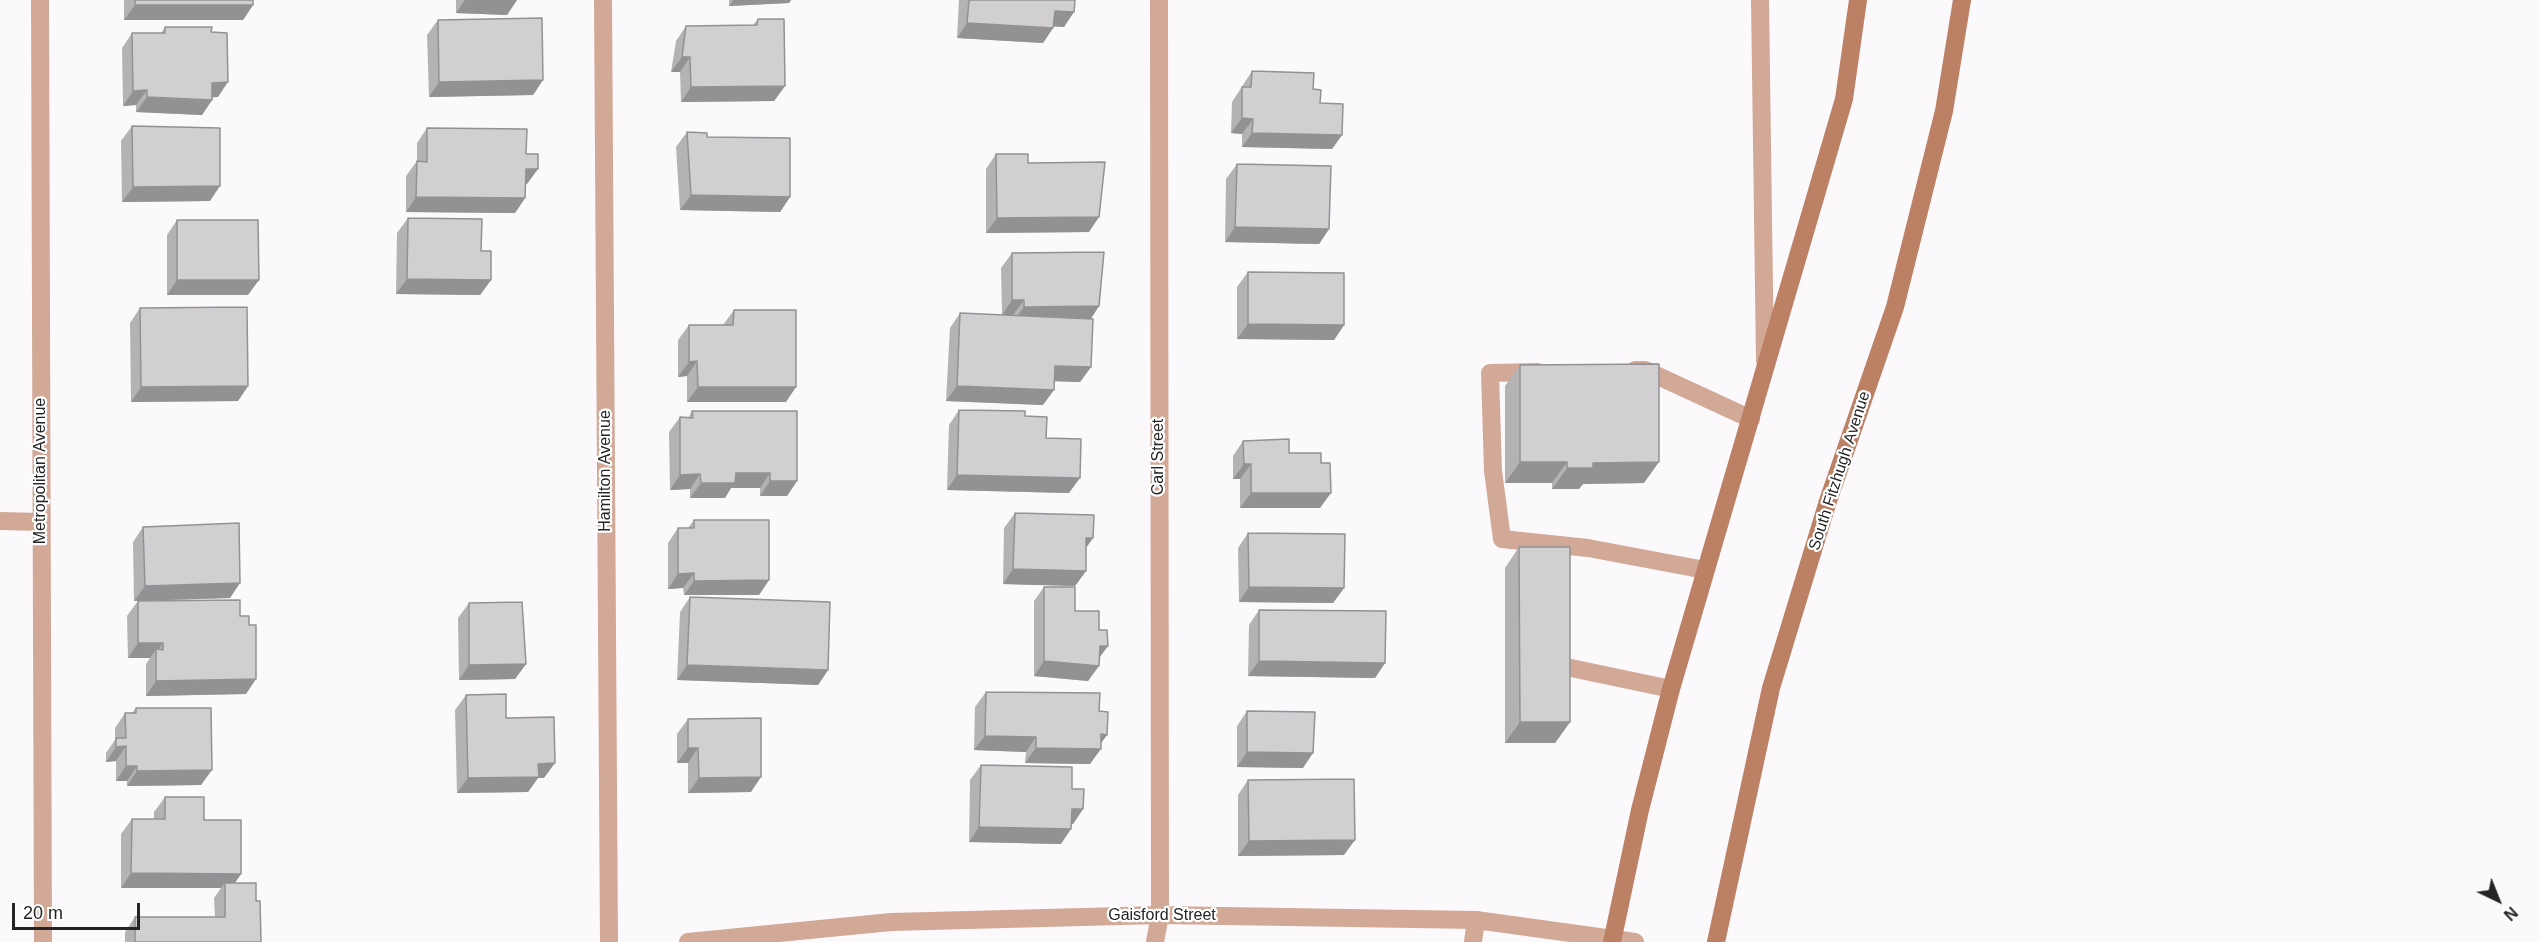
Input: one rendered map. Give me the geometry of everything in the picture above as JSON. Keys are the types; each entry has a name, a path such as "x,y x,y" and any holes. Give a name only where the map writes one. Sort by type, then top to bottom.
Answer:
{"main road":[{"path":"1612,940 1640,810 1671,689 1844,99 1858,0"},
{"name":"South Fitzhugh Avenue","path":"1716,942 1771,688 1828,501 1895,307 1944,111 1962,0"}],"street":[{"name":"Metropolitan Avenue","path":"40,0 43,942"},
{"name":"Hamilton Avenue","path":"603,0 609,942"},
{"name":"Carl Street","path":"1155,942 1160,915 1159,0"},
{"path":"1760,0 1765,368"},
{"path":"1621,370 1645,370 1751,419"},
{"path":"1562,371 1490,373 1493,471 1502,539 1587,548 1706,570"},
{"path":"0,521 41,522"},
{"path":"1571,668 1671,689"},
{"name":"Gaisford Street","path":"688,942 891,922 1160,915 1476,920 1635,942"},
{"path":"1473,942 1476,920"}],"building":[{"path":"135,0 253,0 253,5 135,5"},
{"path":"969,0 1075,0 1074,12 1055,11 1053,28 967,23"},
{"path":"542,18 543,80 439,82 438,20"},
{"path":"758,19 784,19 785,86 691,87 690,57 682,57 686,26 757,25"},
{"path":"165,27 212,27 211,32 227,33 228,82 212,83 212,100 147,97 147,90 133,91 132,33 165,33"},
{"path":"1252,71 1314,73 1313,89 1321,90 1320,103 1343,104 1342,135 1252,133 1253,119 1242,118 1242,87 1251,87"},
{"path":"132,126 220,128 220,186 133,187"},
{"path":"427,128 527,129 526,154 538,154 538,169 526,169 525,198 416,197 417,161 427,162"},
{"path":"687,132 707,133 707,137 790,138 790,197 691,195"},
{"path":"996,154 1028,154 1028,163 1105,162 1099,217 997,218"},
{"path":"1237,164 1331,166 1329,229 1235,227"},
{"path":"408,218 482,219 481,251 491,251 491,280 407,279"},
{"path":"177,220 258,220 259,280 177,280"},
{"path":"1104,252 1099,306 1024,307 1024,300 1012,300 1012,253"},
{"path":"1248,272 1344,273 1344,325 1248,324"},
{"path":"247,307 248,386 141,387 140,308"},
{"path":"734,310 796,310 796,387 698,387 697,361 689,362 689,325 733,325"},
{"path":"960,313 1093,319 1091,367 1055,366 1054,390 957,386"},
{"path":"1659,364 1659,462 1593,463 1593,468 1567,468 1567,462 1520,462 1520,365"},
{"path":"959,410 1025,411 1025,416 1047,417 1046,438 1081,439 1080,478 957,475"},
{"path":"692,411 797,411 797,481 770,481 770,473 736,473 735,483 701,483 700,474 680,475 680,417 693,418"},
{"path":"1289,439 1289,453 1321,453 1321,463 1330,463 1331,493 1251,493 1251,464 1244,464 1243,441"},
{"path":"1015,513 1094,515 1093,538 1086,538 1086,571 1013,569"},
{"path":"694,520 769,520 769,580 694,581 694,573 678,574 678,528 694,528"},
{"path":"239,523 240,583 145,586 143,527"},
{"path":"1248,533 1345,534 1344,588 1249,587"},
{"path":"1519,547 1570,547 1570,722 1520,722"},
{"path":"1044,587 1075,587 1075,611 1099,611 1099,630 1107,630 1108,646 1100,646 1099,666 1044,661"},
{"path":"690,597 830,602 828,670 687,665"},
{"path":"240,600 240,616 249,616 249,625 256,625 256,679 156,681 156,649 163,650 163,643 138,643 138,601"},
{"path":"522,602 526,664 469,665 469,603"},
{"path":"1259,610 1386,611 1385,663 1259,661"},
{"path":"986,692 1100,693 1099,711 1108,712 1107,735 1101,734 1101,749 1036,748 1036,737 985,736"},
{"path":"506,694 506,718 554,717 555,763 538,764 539,777 468,778 466,695"},
{"path":"136,708 211,708 212,770 137,771 137,766 126,766 126,746 116,747 116,738 126,738 125,713 136,713"},
{"path":"1247,711 1315,712 1313,753 1247,752"},
{"path":"761,718 761,777 699,778 698,748 688,748 688,719"},
{"path":"981,765 1072,767 1072,789 1084,789 1083,809 1072,809 1071,829 979,827"},
{"path":"1354,779 1355,840 1249,841 1248,780"},
{"path":"165,797 204,797 204,820 241,820 241,874 131,873 132,819 165,819"},
{"path":"225,883 256,883 256,901 260,901 261,942 135,942 135,917 225,917"}]}
